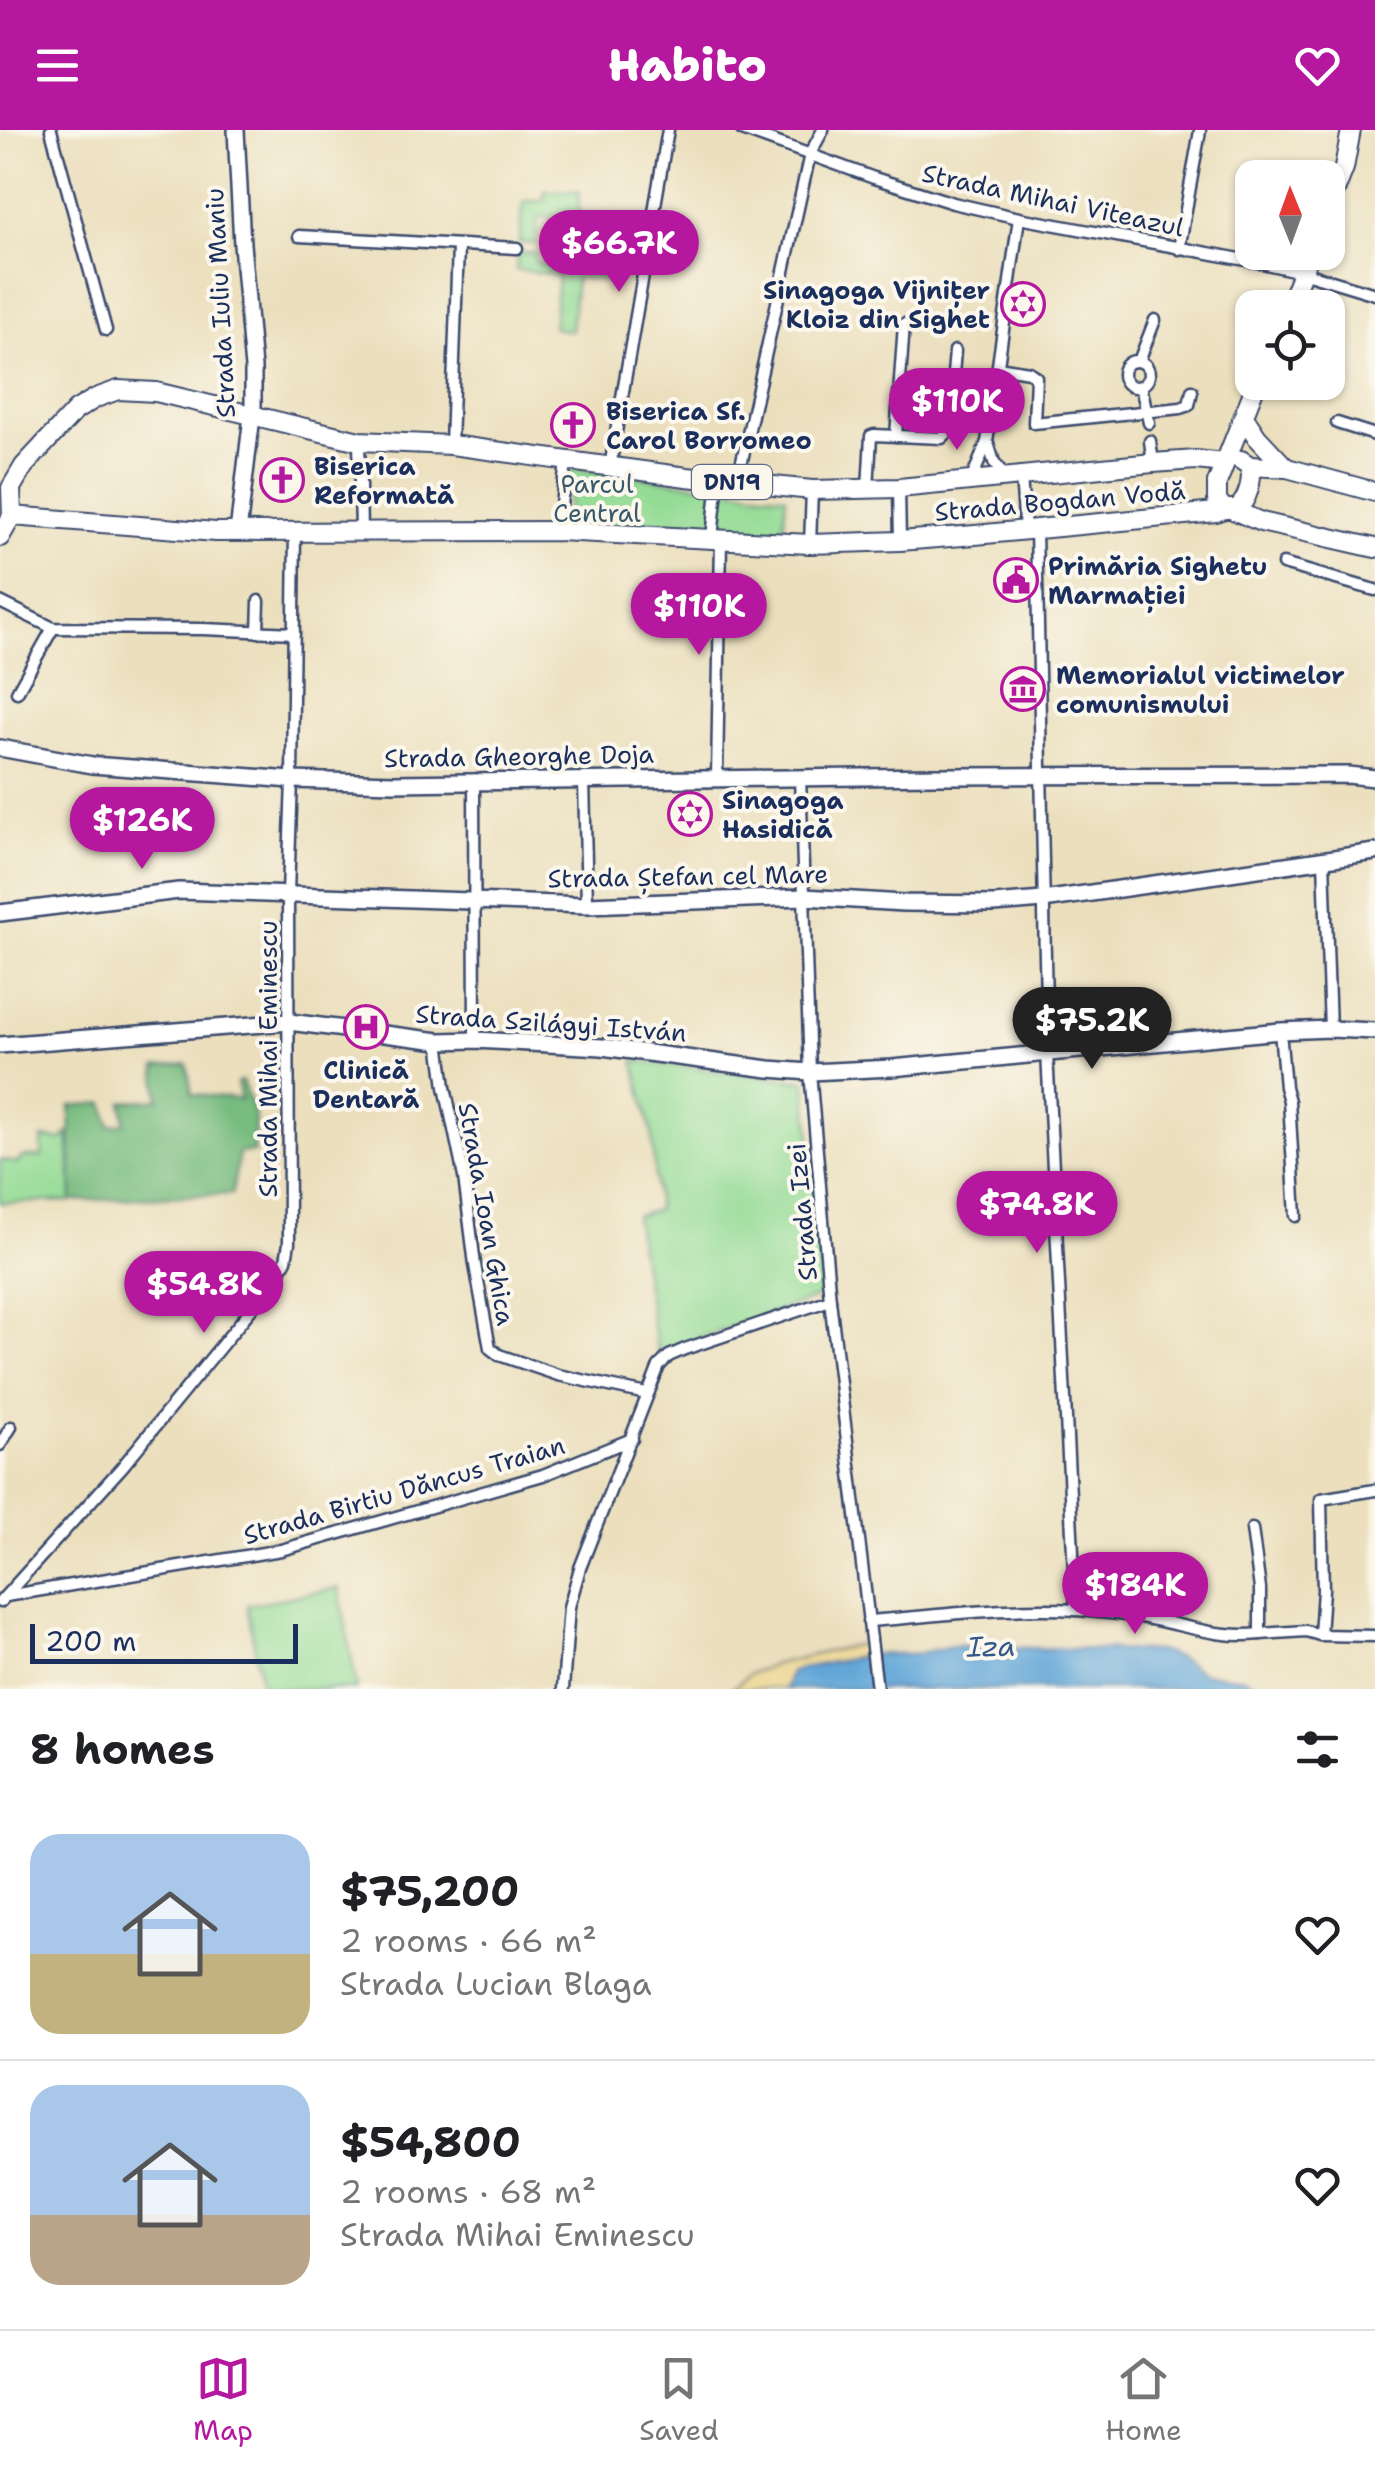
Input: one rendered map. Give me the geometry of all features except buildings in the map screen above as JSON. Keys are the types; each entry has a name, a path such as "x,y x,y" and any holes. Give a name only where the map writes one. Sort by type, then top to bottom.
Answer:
{"main road":[{"name":"Strada Iuliu Maniu","path":"236,130 253,368 253,416 238,532"},
{"path":"1345,163 1352,130"},
{"path":"1295,290 1302,272"},
{"name":"DN19","path":"0,537 12,516 11,488 24,466 76,410 107,392 137,390 359,441 451,445 812,490 899,488 1196,460 1226,462"},
{"path":"1244,417 1251,478 1244,501 1229,509 1217,500 1219,474 1251,400"},
{"path":"1244,417 1286,468"},
{"path":"1226,462 1239,460 1286,468 1375,492"},
{"name":"Strada Bogdan Vodă","path":"12,516 238,532 558,530 810,544 900,541 1229,509 1262,522 1375,548"},
{"name":"Strada Gheorghe Doja","path":"0,748 92,764 292,780 394,783 1041,775 1348,774 1375,778"},
{"name":"Strada Ștefan cel Mare","path":"0,913 179,890 587,905 804,897 994,904 1375,852"},
{"name":"Strada Szilágyi István","path":"0,1044 289,1022 440,1041 602,1048 810,1072 892,1068 1280,1031 1375,1031"}],"street":[{"path":"51,130 106,330"},
{"path":"610,466 668,130"},
{"name":"Strada Mihai Viteazul","path":"742,130 937,198 1019,218 1302,272 1375,294"},
{"path":"717,778 717,538 727,481 810,154 823,130"},
{"path":"1179,249 1200,131"},
{"path":"971,482 988,442 1019,218"},
{"path":"299,236 517,248"},
{"path":"451,445 458,246"},
{"path":"1139,360 1155,320"},
{"path":"896,436 904,324"},
{"path":"868,489 871,436 946,436 955,351"},
{"path":"1139,360 1148,367 1148,378 1141,386 1130,386 1123,377 1128,362 1139,360"},
{"path":"998,367 1030,372 1036,377 1034,423 1148,417 1182,408 1189,404 1192,392"},
{"path":"1141,386 1148,417"},
{"path":"951,393 994,400"},
{"path":"1337,423 1375,434"},
{"path":"359,441 360,530"},
{"path":"1150,441 1153,463"},
{"path":"988,442 994,462 1013,477 1030,530 1041,775 1047,1053 1076,1610"},
{"path":"558,530 566,461"},
{"path":"899,488 900,541"},
{"path":"810,544 812,490"},
{"name":"Strada Mihai Eminescu","path":"3,1599 122,1466 275,1280 286,1260 295,531"},
{"path":"1284,564 1375,590"},
{"path":"258,632 259,601"},
{"path":"0,602 53,628 294,633"},
{"path":"17,692 53,628"},
{"name":"Strada Izei","path":"800,778 810,1072 830,1300 878,1689"},
{"path":"584,780 587,905"},
{"path":"474,782 475,1040"},
{"path":"1324,860 1330,1029"},
{"path":"1280,1031 1289,1100 1296,1216"},
{"name":"Strada Ioan Ghica","path":"440,1041 490,1348 499,1355 558,1375 647,1394"},
{"path":"563,1689 572,1594 659,1366 669,1356 830,1300"},
{"path":"0,1445 11,1427"},
{"name":"Strada Birtiu Dăncus Traian","path":"3,1599 281,1550 544,1475 632,1439"},
{"path":"1320,1635 1321,1499 1375,1490"},
{"path":"1252,1528 1260,1589 1260,1634"},
{"path":"868,1621 1020,1609 1076,1610 1144,1618 1215,1635 1306,1631 1375,1636"}],"green space":[{"path":"545,191 579,191 579,217 538,217 535,244 519,243 524,201 544,201"},
{"path":"518,253 535,253 535,263 617,271 616,281 576,277 571,331 553,328 558,275 516,270"},
{"name":"Parcul Central","path":"571,468 786,496 783,536 566,526"},
{"path":"634,1061 806,1081 824,1295 658,1353 635,1216 657,1210 652,1134"},
{"path":"187,1064 192,1094 241,1099 237,1083 242,1081 255,1115 254,1152 239,1153 232,1194 72,1201 70,1106 104,1103 110,1126 125,1123 122,1102 159,1099 156,1067"},
{"path":"68,1133 72,1201 0,1203 0,1160 18,1163 22,1157 42,1157 42,1138 62,1140"},
{"path":"339,1588 357,1689 262,1689 247,1605"}],"sand":[{"path":"867,1642 866,1657 827,1663 789,1676 785,1689 731,1689 751,1673 775,1664"}],"water":[{"path":"953,1646 1158,1651 1203,1673 1244,1678 1264,1689 785,1689 790,1673 798,1669 875,1654 916,1654"}],"place":[{"name":"Sinagoga Vijnițer Kloiz din Sighet","path":"1023,304"},
{"name":"Biserica Sf. Carol Borromeo","path":"573,425"},
{"name":"Biserica Reformată","path":"282,480"},
{"name":"Primăria Sighetu Marmației","path":"1016,580"},
{"name":"Memorialul victimelor comunismului","path":"1023,689"},
{"name":"Sinagoga Hasidică","path":"690,814"},
{"name":"Clinică Dentară","path":"366,1027"}],"water label":[{"name":"Iza","path":"991,1646"}]}
